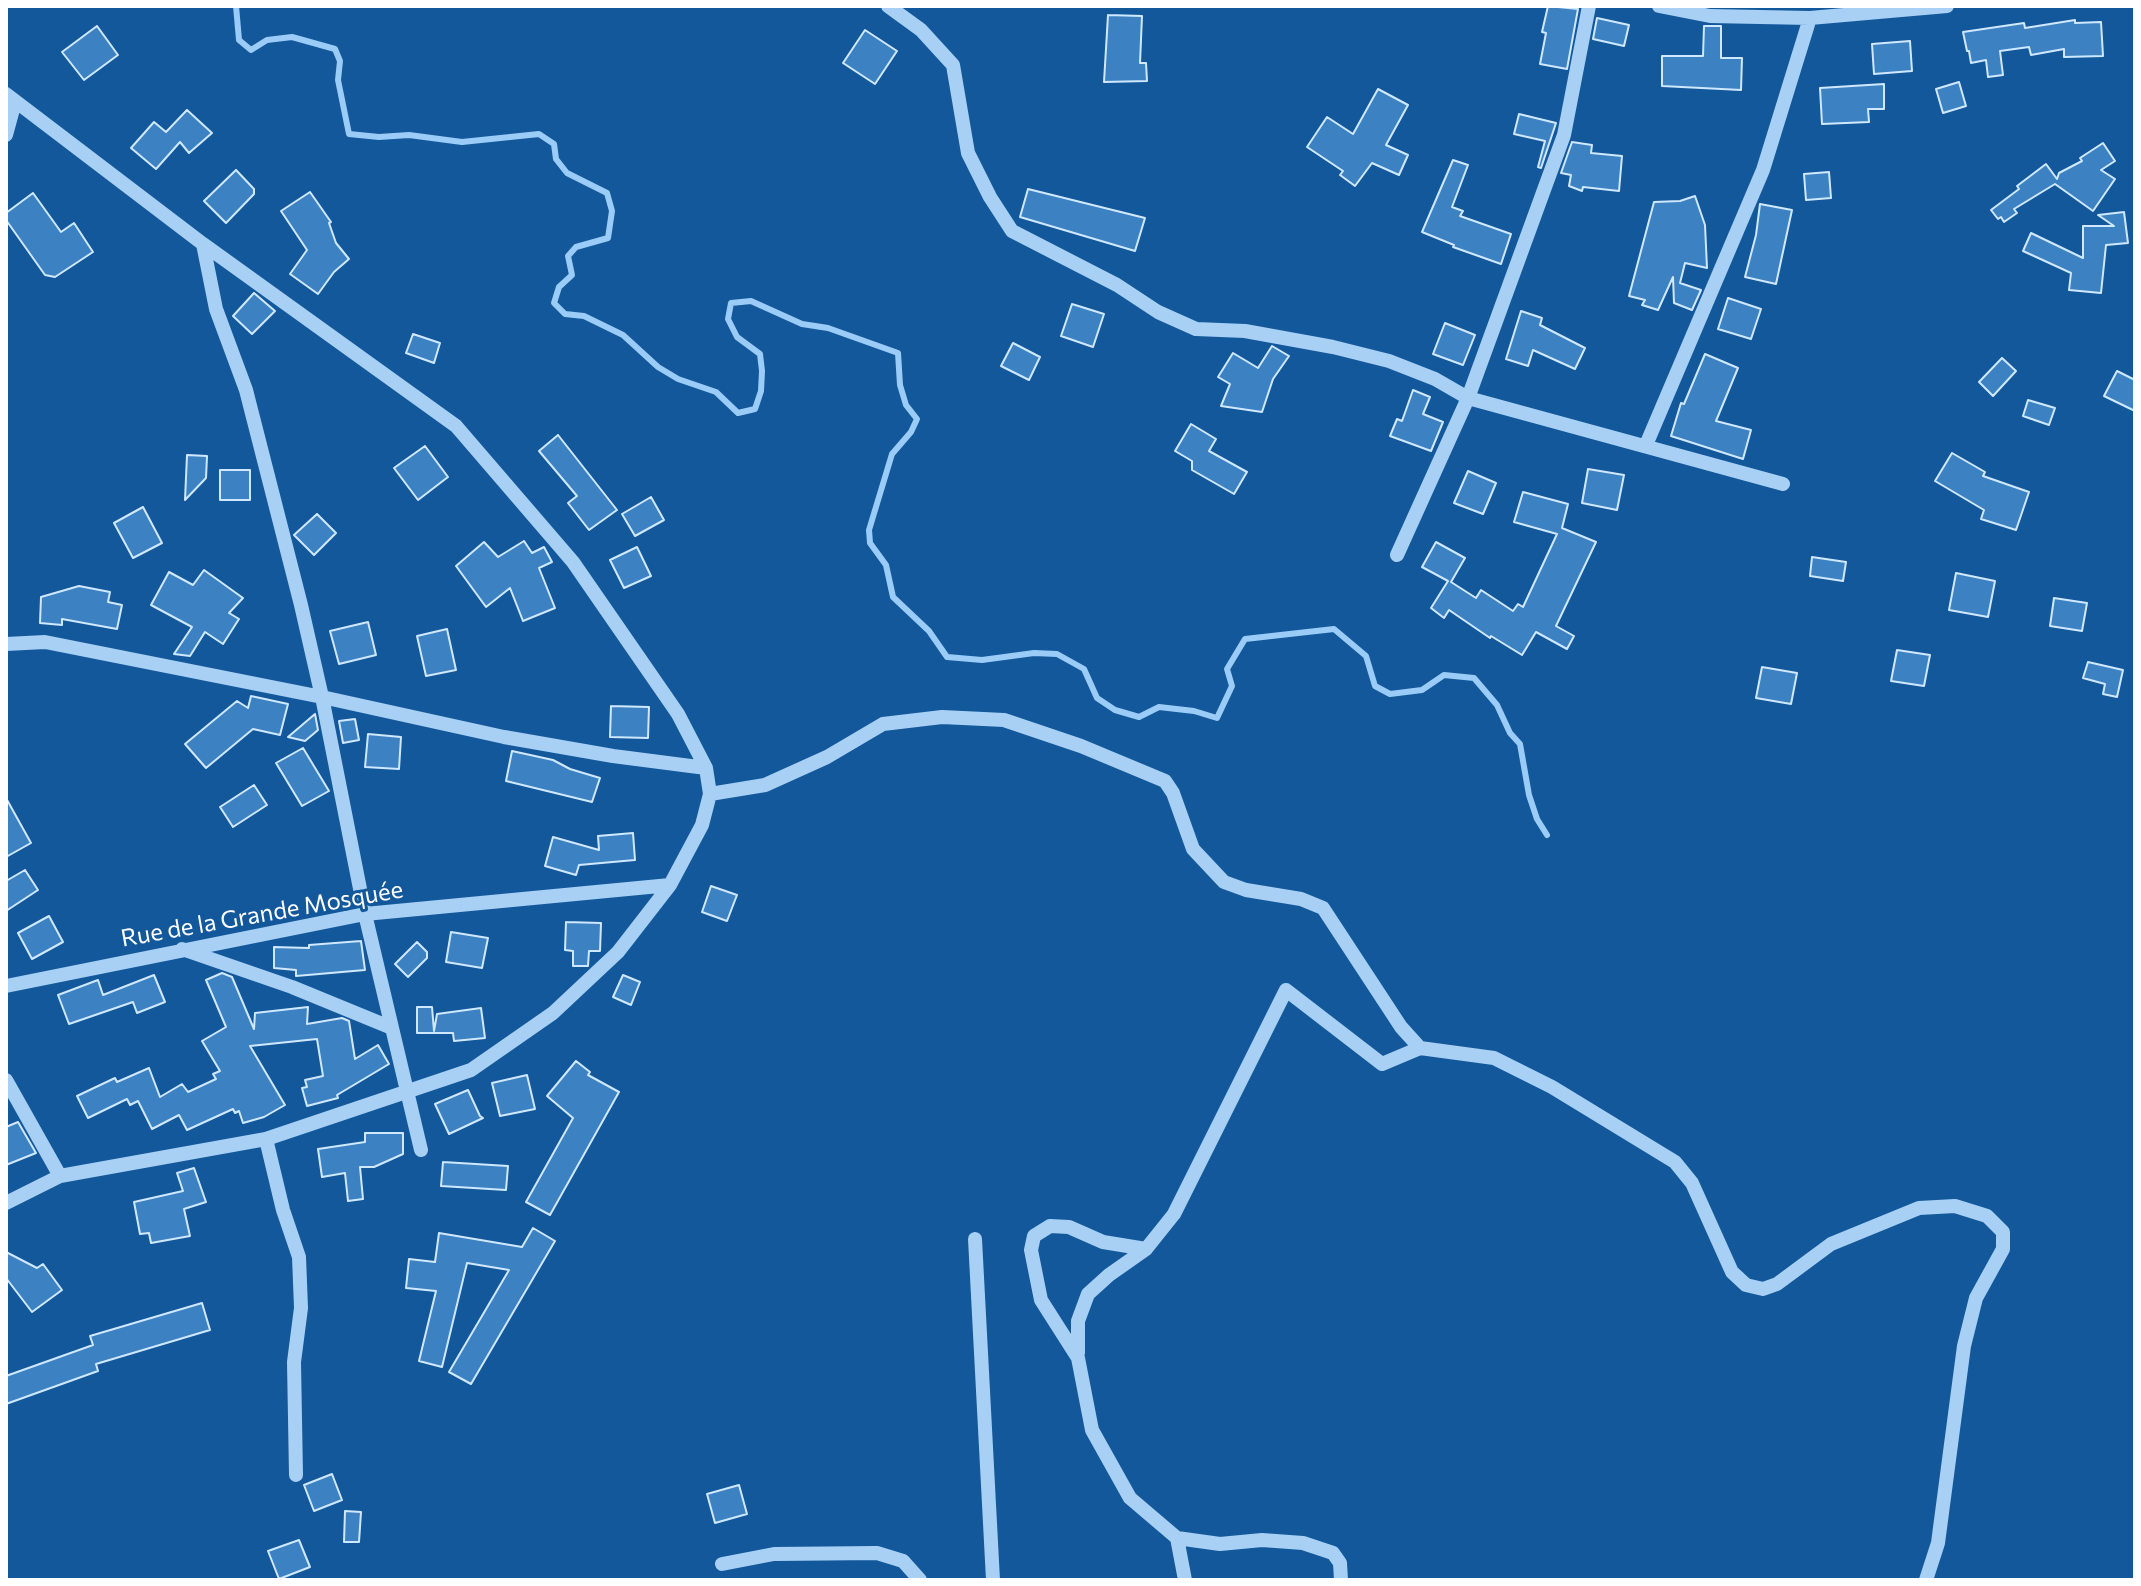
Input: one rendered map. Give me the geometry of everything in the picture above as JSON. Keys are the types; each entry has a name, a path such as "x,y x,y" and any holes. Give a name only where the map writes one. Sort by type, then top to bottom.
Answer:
{"street":[{"path":"888,6 921,30 953,65 968,153 990,197 1012,231 1117,285 1158,312 1196,329 1245,331 1389,361 1435,379 1468,398 1783,484"},
{"path":"1397,555 1468,398 1564,135 1589,6"},
{"path":"1659,6 1710,16 1810,18 1947,6"},
{"path":"1646,445 1763,170 1810,18"},
{"path":"6,135 11,98 203,244 456,426 573,562 678,714 706,768 710,794 702,825 670,885 618,952 553,1013 471,1070 266,1139 60,1176 6,1203"},
{"path":"203,244 216,309 246,390 322,697 365,914 421,1150"},
{"path":"6,644 45,642 504,737 706,768"},
{"path":"710,794 765,785 827,757 883,724 942,717 1004,720 1081,746 1165,781 1173,793 1193,849 1224,882 1246,890 1301,899 1323,908 1401,1027 1420,1048"},
{"name":"Rue de la Grande Mosquée","path":"6,986 365,914 670,885"},
{"path":"182,949 292,987 392,1028"},
{"path":"1341,1580 1340,1563 1333,1553 1303,1543 1262,1540 1220,1544 1177,1538 1130,1498 1092,1430 1078,1358 1078,1321 1088,1294 1146,1249 1174,1214 1286,990 1382,1064 1420,1048 1494,1058 1552,1087 1675,1162 1692,1183 1723,1246 1732,1272 1746,1285 1763,1289 1777,1284 1831,1244 1919,1208 1955,1206 1987,1216 2003,1232 2003,1249 1976,1298 1964,1346 1938,1543 1926,1580"},
{"path":"6,1080 60,1176"},
{"path":"266,1139 283,1210 299,1257 301,1308 294,1362 296,1475"},
{"path":"1078,1358 1041,1300 1031,1250 1034,1236 1050,1226 1069,1227 1103,1242 1146,1249"},
{"path":"975,1239 993,1580"},
{"path":"1177,1538 1185,1580"},
{"path":"722,1564 774,1554 877,1553 903,1561 920,1580"}],"building":[{"path":"1548,6 1578,9 1567,69 1540,64"},
{"path":"1108,15 1142,16 1140,63 1146,63 1147,81 1104,82"},
{"path":"1597,18 1629,25 1624,46 1593,39"},
{"path":"2075,20 2075,23 2101,22 2103,56 2064,57 2064,49 2031,55 2029,47 2000,51 2003,75 1988,77 1986,60 1971,63 1963,32 2024,23 2025,28"},
{"path":"97,26 118,55 84,80 62,52"},
{"path":"1704,26 1721,26 1721,58 1742,58 1741,90 1662,86 1662,56 1703,56"},
{"path":"865,30 897,51 875,84 843,63"},
{"path":"1910,41 1912,71 1874,74 1872,44"},
{"path":"1959,82 1966,106 1943,113 1936,89"},
{"path":"1884,84 1884,109 1868,109 1869,122 1822,124 1820,88"},
{"path":"1378,89 1408,105 1386,145 1408,155 1399,175 1372,163 1355,186 1340,175 1343,171 1307,147 1327,117 1353,134"},
{"path":"187,110 212,133 189,153 180,142 156,169 131,148 154,122 166,132"},
{"path":"1519,114 1556,123 1541,168 1538,167 1545,141 1514,134"},
{"path":"1572,142 1592,145 1591,153 1622,156 1619,191 1583,187 1582,191 1569,186 1571,175 1561,173"},
{"path":"2103,143 2115,161 2101,170 2115,179 2093,211 2055,184 2014,209 2017,213 2004,222 1991,210 2046,164 2057,179 2059,173 2082,161 2080,158"},
{"path":"1453,160 1468,165 1452,207 1463,211 1460,216 1511,234 1501,264 1422,232"},
{"path":"236,170 254,189 254,194 226,223 204,201"},
{"path":"1829,172 1831,198 1806,200 1804,174"},
{"path":"1028,189 1145,218 1135,251 1020,217"},
{"path":"310,192 331,222 336,243 349,259 334,272 318,294 290,274 307,250 281,211"},
{"path":"33,193 61,232 74,223 93,252 55,277 45,275 6,220 6,213"},
{"path":"1695,196 1705,225 1707,268 1685,263 1680,283 1701,290 1692,310 1674,303 1673,277 1658,310 1642,305 1645,300 1629,296 1654,202 1680,201"},
{"path":"1760,204 1792,210 1776,284 1745,277"},
{"path":"2124,212 2128,243 2106,245 2101,293 2069,290 2071,273 2023,251 2031,233 2083,258 2083,226 2114,226 2098,215"},
{"path":"254,293 275,311 252,334 233,316"},
{"path":"1728,298 1761,309 1751,339 1718,329"},
{"path":"1072,304 1104,314 1093,347 1061,336"},
{"path":"1521,311 1542,318 1540,325 1585,348 1575,369 1533,350 1528,366 1506,359"},
{"path":"1445,323 1475,335 1463,365 1433,354"},
{"path":"413,334 440,343 434,363 406,353"},
{"path":"1013,343 1040,357 1029,380 1001,366"},
{"path":"1272,346 1289,356 1273,379 1262,412 1221,406 1230,384 1218,377 1233,353 1258,368"},
{"path":"1705,354 1738,368 1716,421 1751,430 1743,459 1671,436 1681,403 1684,404"},
{"path":"2002,358 2016,371 1993,396 1979,382"},
{"path":"2117,371 2135,380 2135,411 2104,396"},
{"path":"1413,390 1430,397 1423,414 1443,422 1431,451 1390,436 1397,419 1402,421"},
{"path":"2028,400 2055,408 2049,425 2023,416"},
{"path":"1191,424 1216,439 1209,451 1247,472 1234,494 1192,470 1192,461 1175,451"},
{"path":"558,435 617,510 589,530 568,503 577,496 539,451"},
{"path":"425,446 448,477 418,500 394,468"},
{"path":"1952,453 1985,472 1983,476 2029,492 2016,530 1981,519 1984,510 1935,481"},
{"path":"187,455 207,456 206,478 185,500"},
{"path":"1588,469 1624,475 1617,510 1582,503"},
{"path":"220,470 250,470 250,500 220,500"},
{"path":"1468,471 1496,483 1483,514 1454,503"},
{"path":"1523,492 1568,504 1562,528 1596,542 1556,626 1574,636 1567,649 1536,632 1522,655 1449,610 1444,618 1431,608 1448,581 1422,567 1436,542 1465,558 1451,582 1476,598 1481,590 1513,611 1518,604 1523,607 1557,534 1514,522"},
{"path":"651,497 664,520 635,536 622,514"},
{"path":"143,507 162,543 133,558 114,523"},
{"path":"317,514 336,533 314,555 294,535"},
{"path":"524,541 532,553 544,547 552,562 539,568 555,608 523,621 510,588 486,607 456,566 484,542 498,557"},
{"path":"637,547 651,576 624,588 610,560"},
{"path":"1812,557 1846,562 1843,581 1810,576"},
{"path":"204,570 243,598 229,613 239,619 223,644 205,632 190,656 174,654 192,627 151,605 169,572 193,585"},
{"path":"1956,573 1995,581 1988,617 1949,610"},
{"path":"79,586 110,592 108,602 122,605 117,629 62,619 62,625 40,623 41,597"},
{"path":"2054,598 2087,603 2082,631 2050,626"},
{"path":"368,622 376,655 339,664 330,631"},
{"path":"447,629 456,670 426,676 417,636"},
{"path":"1897,650 1930,655 1924,686 1891,681"},
{"path":"2088,662 2123,670 2117,697 2103,694 2105,684 2083,678"},
{"path":"1762,667 1797,673 1791,704 1756,698"},
{"path":"251,696 288,704 280,735 253,729 206,768 185,744 237,701 248,708"},
{"path":"611,706 649,707 648,738 610,737"},
{"path":"315,714 318,730 305,741 288,737"},
{"path":"355,719 359,740 343,743 339,721"},
{"path":"368,734 401,737 399,769 365,767"},
{"path":"303,748 329,791 302,806 276,763"},
{"path":"512,751 553,760 600,778 592,802 506,781"},
{"path":"254,785 267,805 233,827 220,807"},
{"path":"6,798 31,843 6,857"},
{"path":"633,833 635,860 579,865 576,875 545,866 553,837 599,850 598,836"},
{"path":"25,870 38,890 6,911 6,881"},
{"path":"711,886 737,895 727,921 702,912"},
{"path":"49,916 63,942 32,959 18,933"},
{"path":"566,922 601,923 600,951 589,951 588,966 573,966 573,951 565,950"},
{"path":"451,932 488,938 482,968 446,962"},
{"path":"361,941 365,970 296,976 296,970 274,968 274,947 309,948 309,945"},
{"path":"417,942 427,952 427,958 408,977 395,964"},
{"path":"222,973 232,977 254,1029 255,1013 308,1007 307,1024 342,1018 349,1021 355,1059 378,1045 389,1064 337,1095 338,1098 307,1106 302,1088 307,1087 305,1080 323,1076 317,1039 250,1046 285,1105 264,1117 243,1123 239,1111 235,1113 233,1109 187,1130 179,1115 152,1129 138,1101 130,1105 127,1099 88,1118 77,1096 115,1078 117,1082 149,1068 160,1097 182,1084 188,1092 216,1079 213,1074 220,1071 202,1041 226,1027 206,980"},
{"path":"154,975 165,1002 137,1013 133,1002 69,1024 58,995 98,980 103,995"},
{"path":"623,975 640,982 631,1005 613,997"},
{"path":"417,1007 432,1007 434,1031 437,1014 481,1008 485,1038 454,1041 453,1033 417,1033"},
{"path":"576,1061 590,1072 588,1075 619,1092 550,1215 526,1202 573,1118 547,1096"},
{"path":"527,1075 535,1109 500,1116 492,1083"},
{"path":"468,1090 483,1118 449,1134 435,1104"},
{"path":"18,1122 36,1153 6,1165 6,1127"},
{"path":"365,1133 403,1133 403,1154 374,1167 360,1167 363,1199 348,1201 345,1173 322,1177 318,1149 365,1142"},
{"path":"443,1162 508,1166 506,1190 441,1186"},
{"path":"194,1168 206,1202 184,1209 190,1236 151,1243 149,1233 140,1234 134,1202 183,1191 177,1173"},
{"path":"533,1228 555,1241 471,1384 449,1372 509,1270 467,1263 442,1367 419,1361 436,1291 406,1288 409,1259 435,1262 439,1233 522,1247"},
{"path":"6,1252 37,1268 43,1264 62,1290 32,1312 6,1278"},
{"path":"202,1303 210,1330 96,1364 98,1371 6,1404 6,1376 93,1345 90,1336"},
{"path":"332,1474 342,1500 314,1511 304,1485"},
{"path":"739,1485 747,1514 715,1523 707,1494"},
{"path":"345,1511 361,1512 359,1542 344,1542"},
{"path":"299,1540 310,1567 279,1579 268,1551"}],"waterway":[{"path":"236,6 239,40 251,50 267,40 292,37 335,49 340,61 338,80 349,134 379,137 409,135 462,142 539,134 554,144 556,159 567,173 607,193 612,211 608,238 576,247 568,256 572,275 559,287 554,303 565,314 584,316 623,335 658,367 678,379 716,392 738,413 755,409 761,391 762,371 760,354 737,337 728,319 731,303 751,301 802,324 828,328 898,353 900,385 906,405 917,419 911,432 892,454 869,530 870,543 886,565 893,597 929,631 947,657 982,660 1034,653 1057,654 1084,669 1097,698 1115,710 1139,717 1159,707 1194,711 1217,718 1232,686 1227,669 1245,639 1334,629 1366,656 1375,686 1390,694 1422,690 1444,675 1474,678 1497,705 1510,733 1520,744 1529,795 1537,819 1547,835"}]}
